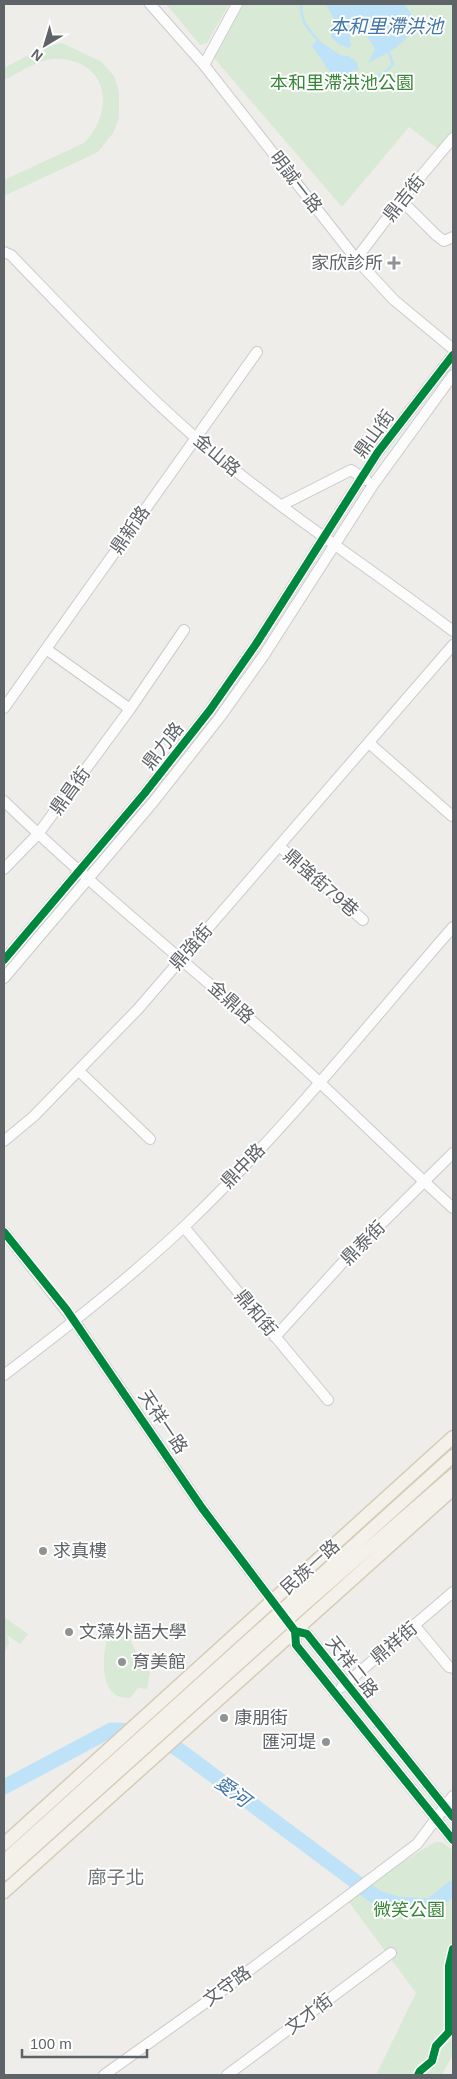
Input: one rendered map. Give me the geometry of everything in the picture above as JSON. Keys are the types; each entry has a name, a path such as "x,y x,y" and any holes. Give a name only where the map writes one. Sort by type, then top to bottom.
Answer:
{"main road":[{"name":"民族一路","path":"136,1741 173,1722 279,1611 453,1437"},
{"name":"民族一路","path":"136,1741 151,1720 279,1611 453,1456"},
{"name":"民族一路","path":"279,1611 453,1475"},
{"path":"4,1892 453,1489"},
{"path":"173,1722 184,1731"},
{"path":"4,1844 136,1741"},
{"path":"4,1861 136,1741"},
{"path":"4,1874 136,1741"}],"street":[{"name":"明誠一路","path":"150,4 204,65 356,258 394,300 453,349"},
{"path":"204,65 237,4"},
{"name":"鼎吉街","path":"356,258 453,138"},
{"path":"401,200 444,241 453,237"},
{"name":"金山路","path":"4,252 11,255 84,332 196,438 282,505 453,631"},
{"name":"鼎新路","path":"4,708 257,352"},
{"name":"鼎山街","path":"325,536 398,426 453,355"},
{"name":"鼎山街","path":"336,544 373,485 453,375"},
{"name":"鼎山街","path":"282,505 351,470 373,485"},
{"name":"鼎力路","path":"4,960 144,794 210,710 256,644 325,536"},
{"name":"鼎力路","path":"4,978 154,801 220,717 262,658 336,544"},
{"name":"鼎昌街","path":"4,870 38,834 130,709 184,630"},
{"name":"鼎強街","path":"4,1141 34,1116 138,1009 453,645"},
{"path":"46,649 130,709"},
{"path":"369,743 452,816"},
{"name":"金鼎路","path":"4,802 319,1081 453,1208"},
{"name":"鼎強街79巷","path":"279,846 363,920"},
{"name":"鼎中路","path":"4,1375 75,1322 184,1227 262,1147 453,927"},
{"path":"79,1071 150,1139"},
{"name":"鼎泰街","path":"275,1337 344,1261 453,1153"},
{"name":"鼎和街","path":"184,1227 328,1400"},
{"name":"天祥一路","path":"4,1232 75,1322 202,1508 295,1631"},
{"name":"鼎祥街","path":"334,1694 453,1592"},
{"path":"415,1626 449,1667 453,1668"},
{"name":"天祥二路","path":"453,1817 307,1634 295,1631 296,1645 453,1840"},
{"path":"437,1820 453,1796"},
{"name":"文守路","path":"104,2075 376,1876 416,1844 437,1820"},
{"name":"文才街","path":"227,2075 391,1953"}],"green space":[{"path":"166,4 229,4 207,43 200,45"},
{"name":"本和里滯洪池公園","path":"244,4 453,4 453,130 438,149 409,127 342,207 214,58"},
{"path":"62,43 102,62 114,76 119,92 119,118 113,133 98,152 4,196 4,180 84,143 94,130 101,115 103,101 101,88 95,76 86,67 72,61 47,60 28,67 4,80 4,68 44,47"},
{"path":"4,1617 28,1634 20,1644 7,1635 9,1643 4,1654"},
{"name":"育美館","path":"110,1627 124,1629 139,1657 142,1667 150,1672 147,1689 138,1688 130,1698 119,1696 111,1691 106,1682 104,1659"},
{"name":"微笑公園","path":"435,1842 441,1842 453,1850 453,2054 442,2075 376,2075 416,1993 346,1898"}],"water":[{"name":"本和里滯洪池","path":"326,4 404,4 416,20 404,41 391,51 368,63 375,49 366,35 354,34 349,39 352,45 349,48 340,45 331,37 334,19"},
{"path":"317,39 340,55 348,56 357,62 359,71 352,70 355,81 343,83 331,74 312,46"}],"waterway":[{"path":"301,4 305,23 317,39"},
{"path":"355,81 372,79 385,72 393,64 389,53"},
{"name":"愛河","path":"4,1787 111,1730 143,1731 165,1741 182,1752 376,1897 397,1904 430,1906 453,1888"}],"cycle path":[{"path":"4,960 144,794 210,710 256,644 378,452 453,355"},
{"path":"4,1232 66,1309 202,1508 295,1631"},
{"path":"295,1631 296,1645 453,1840"},
{"path":"295,1631 307,1634 453,1817"},
{"path":"418,2075 432,2061 436,2046 449,2032 449,1966 453,1949"}],"place":[{"name":"家欣診所","path":"394,263"},
{"name":"求真樓","path":"43,1551"},
{"name":"文藻外語大學","path":"69,1632"},
{"name":"育美館","path":"122,1662"},
{"name":"康朋街","path":"224,1718"},
{"name":"匯河堤","path":"326,1742"}],"district":[{"name":"廍子北","path":"116,1877"}]}
